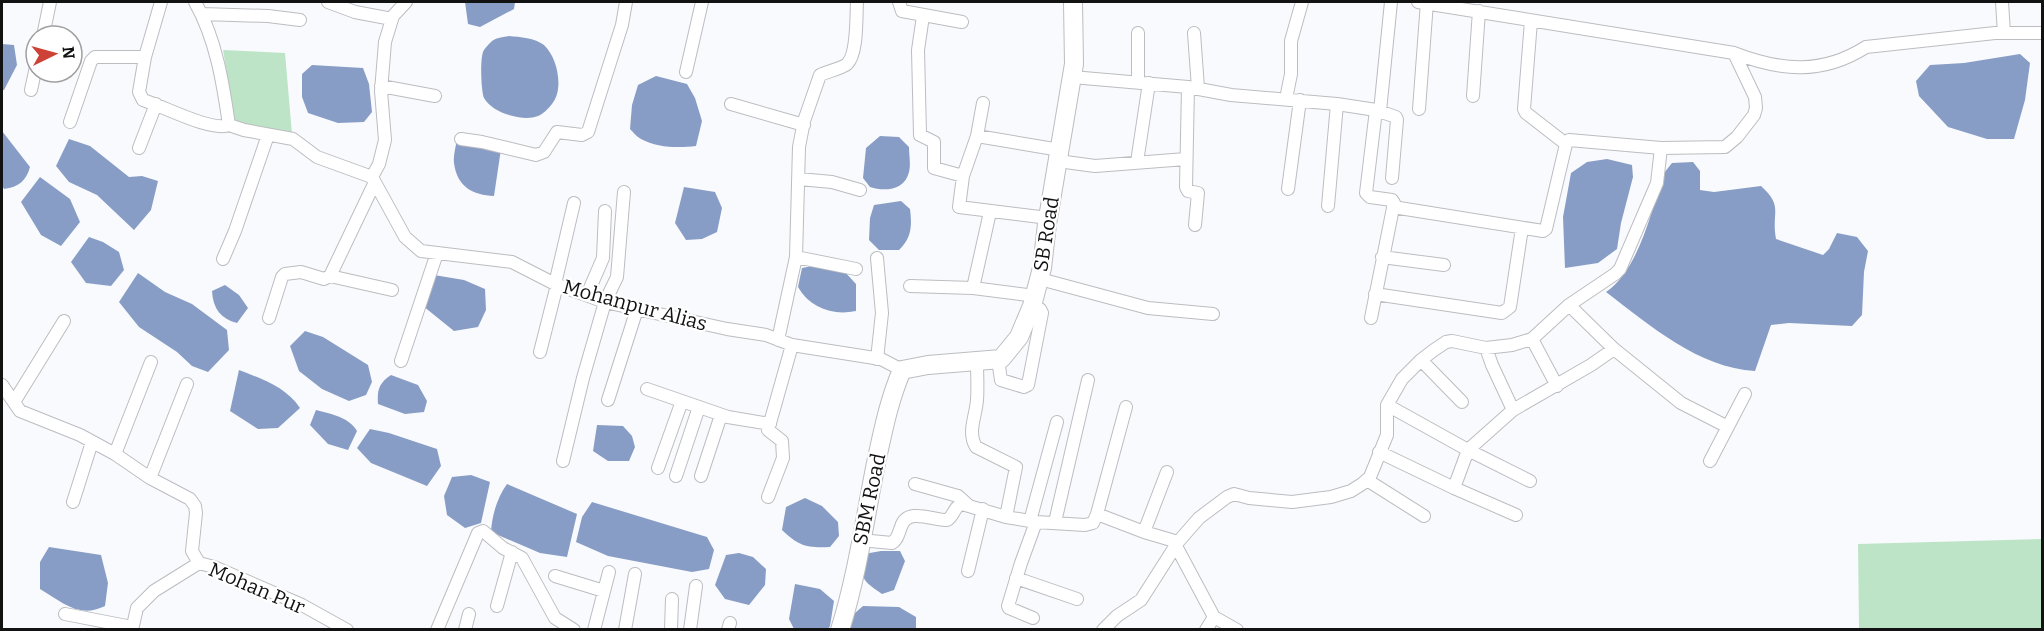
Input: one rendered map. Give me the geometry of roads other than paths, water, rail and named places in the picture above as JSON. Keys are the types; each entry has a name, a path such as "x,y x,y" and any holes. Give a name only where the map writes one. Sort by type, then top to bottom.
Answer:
{"street":[{"path":"45,24 50,2"},
{"path":"161,2 145,57 139,92 143,100 206,124 223,127 229,125 292,139 317,157 373,181"},
{"path":"195,2 202,14 221,70 229,125"},
{"path":"328,2 355,12 392,19"},
{"path":"269,318 285,274 301,272 324,279 330,276 373,181 385,140 381,86 385,42 392,19 406,2"},
{"path":"461,139 537,155 544,152 557,132 582,135 588,132 622,25 626,2"},
{"path":"686,72 702,2"},
{"path":"778,340 796,257 800,147 804,125 820,75 846,66 851,57 854,48 857,2"},
{"path":"899,2 902,11 962,22"},
{"name":"SB Road","path":"998,360 1019,337 1035,294 1074,64 1073,2"},
{"path":"1286,99 1292,74 1291,40 1302,2"},
{"path":"1371,318 1393,207 1393,201 1366,193 1391,2"},
{"path":"1419,109 1422,2 1734,53 1764,64 1811,68 1849,58 1866,47 2004,33 2043,33"},
{"path":"2002,2 2004,33"},
{"path":"1473,96 1479,11"},
{"path":"202,14 268,16 300,20"},
{"path":"924,16 918,50 920,135 934,142 934,168 963,176"},
{"path":"1532,21 1524,110 1566,144"},
{"path":"1137,162 1143,83 1138,33"},
{"path":"1194,33 1186,189 1197,192 1198,195 1195,225"},
{"path":"1393,207 1543,231 1546,229 1566,144 1569,140 1661,148 1725,147 1737,137 1754,115 1756,108 1755,97 1734,53"},
{"path":"70,122 91,61 95,57 145,57"},
{"path":"1072,77 1193,87 1231,95 1300,99 1378,111 1396,117 1397,120 1392,178"},
{"path":"31,90 32,84"},
{"path":"381,86 435,96"},
{"path":"1288,189 1300,99"},
{"path":"983,103 977,136 963,176 959,207 1048,218"},
{"path":"139,148 156,104"},
{"path":"730,104 804,125"},
{"path":"1328,206 1337,104"},
{"path":"223,259 236,231 268,135"},
{"path":"977,136 1091,166 1186,159"},
{"path":"1108,628 1118,616 1141,600 1177,544 1199,518 1227,496 1292,502 1351,491 1370,477 1387,435 1387,405 1402,379 1421,360 1446,342 1460,342 1486,348 1512,345 1532,339 1569,305 1592,291 1620,269 1657,183 1661,148"},
{"path":"799,179 832,182 860,190"},
{"name":"Mohanpur Alias","path":"373,181 390,207 405,237 421,250 512,262 556,284 605,302 727,329 766,335 792,345 877,359 902,370"},
{"path":"563,461 582,378 605,302 617,277 624,192"},
{"path":"540,352 574,203"},
{"path":"587,295 603,258 605,211"},
{"path":"973,288 990,212"},
{"path":"1376,294 1502,314 1507,312 1510,307 1522,228"},
{"path":"401,361 437,253"},
{"path":"796,257 856,270"},
{"path":"1382,257 1444,265"},
{"path":"877,258 882,313 877,359"},
{"path":"330,276 392,290"},
{"path":"910,286 973,288 1212,314"},
{"path":"902,370 928,365 998,360 1001,381 1024,387 1028,385 1042,313 1035,294"},
{"path":"1569,305 1614,349 1681,403 1726,426"},
{"path":"608,400 637,309"},
{"path":"14,402 64,321"},
{"path":"1532,339 1557,386"},
{"path":"768,498 783,458 782,441 768,430 792,345"},
{"path":"1486,348 1513,410"},
{"path":"1454,488 1468,450 1513,410 1557,386 1614,349"},
{"path":"1421,360 1462,402"},
{"path":"115,454 151,362"},
{"path":"977,362 977,402 972,434 974,444 1016,467 1006,517"},
{"name":"SBM Road","path":"840,630 850,598 860,540 892,394 902,370"},
{"path":"1055,522 1088,380"},
{"path":"150,478 187,384"},
{"path":"2,385 20,411 115,454 150,478 185,496 195,506 192,551 199,564 154,591 137,608 132,628 65,614"},
{"path":"647,389 721,415 770,424"},
{"path":"1710,461 1744,394"},
{"path":"658,468 682,401"},
{"path":"1387,405 1530,482"},
{"path":"676,476 699,407"},
{"path":"860,540 892,543 896,540 903,521 908,517 917,515 947,520 959,505 1033,522 1085,525 1093,523 1125,407"},
{"path":"701,476 721,415"},
{"path":"1033,618 1009,609 1008,603 1033,522 1057,422"},
{"path":"73,502 92,442"},
{"path":"1379,452 1516,515"},
{"path":"1144,532 1167,472"},
{"path":"1366,480 1424,516"},
{"path":"915,484 958,496 969,506"},
{"path":"968,571 983,509"},
{"path":"1097,514 1177,544 1214,617 1238,630"},
{"path":"437,630 478,533 483,531 503,548 522,558 555,618 573,630"},
{"path":"497,606 512,552"},
{"name":"Mohan Pur","path":"199,564 214,567 302,605 347,630"},
{"path":"594,630 609,572"},
{"path":"625,630 635,574"},
{"path":"555,576 604,591"},
{"path":"1016,578 1077,599"},
{"path":"690,630 696,586"},
{"path":"671,630 672,600"},
{"path":"465,630 469,614"},
{"path":"1206,630 1214,617"}],"water":[{"path":"465,2 515,2 514,9 480,27 468,24"},
{"path":"509,36 527,38 544,45 556,66 558,91 556,98 541,114 532,118 508,115 494,108 484,98 481,75 483,52 494,40"},
{"path":"2,44 14,45 17,65 4,90 2,90"},
{"path":"2020,54 2030,63 2025,100 2014,139 1987,139 1948,127 1919,96 1916,81 1930,65 1964,63"},
{"path":"312,65 363,68 369,84 372,112 364,122 338,123 308,113 302,97 302,74"},
{"path":"656,76 687,84 695,98 702,121 696,146 661,146 647,142 630,129 632,105 638,85"},
{"path":"2,131 30,167 21,182 14,187 4,189 2,185"},
{"path":"880,136 899,137 909,147 910,166 907,178 894,188 870,187 863,178 866,148"},
{"path":"69,139 90,146 129,177 142,176 158,181 151,210 134,230 97,195 69,182 56,166"},
{"path":"457,139 501,149 494,196 479,194 462,184 454,160"},
{"path":"1607,159 1632,165 1633,177 1617,249 1598,263 1565,268 1563,217 1571,173 1587,162"},
{"path":"1693,162 1700,171 1700,190 1714,192 1761,186 1775,205 1776,239 1823,255 1829,249 1837,233 1857,237 1868,251 1864,272 1862,315 1852,326 1789,323 1771,325 1755,371 1714,362 1676,343 1606,292 1617,282 1636,254 1664,173 1672,163"},
{"path":"40,177 70,199 80,222 61,246 41,235 21,202"},
{"path":"684,187 715,192 722,208 717,232 702,239 686,240 675,223"},
{"path":"901,201 910,209 909,236 899,250 879,250 869,240 870,218 874,205"},
{"path":"89,237 119,252 124,270 111,286 86,283 71,262"},
{"path":"817,265 844,271 856,284 856,311 839,312 823,309 803,294 798,287 802,268"},
{"path":"138,273 165,292 192,304 227,330 229,350 208,372 192,366 177,352 139,327 119,302"},
{"path":"434,275 464,280 485,289 486,310 478,327 454,331 423,306"},
{"path":"225,285 239,295 248,308 237,323 222,316 214,303 212,291"},
{"path":"305,331 323,337 368,365 372,382 366,395 349,401 322,389 299,371 290,346"},
{"path":"239,370 281,389 300,408 278,428 258,429 230,411"},
{"path":"391,375 418,385 427,401 424,412 405,414 378,404 380,387"},
{"path":"316,410 339,417 354,426 357,431 348,450 328,444 310,425"},
{"path":"597,425 623,426 632,436 635,447 629,461 608,461 593,451"},
{"path":"370,429 437,449 441,466 427,486 371,463 357,448"},
{"path":"471,475 490,482 481,523 465,528 447,515 444,496 452,477"},
{"path":"507,484 577,514 567,557 540,553 491,532 500,495"},
{"path":"805,498 822,506 838,522 839,536 830,547 803,545 782,530 786,507"},
{"path":"592,502 707,537 714,550 709,569 692,572 608,556 576,542 582,517"},
{"path":"49,547 101,555 108,583 105,606 96,610 79,610 63,604 40,589 40,562"},
{"path":"900,551 905,561 894,590 882,594 866,582 863,574 864,554"},
{"path":"739,553 753,557 766,569 765,585 749,605 725,599 715,585 726,555"},
{"path":"795,584 820,589 834,601 828,629 794,629 789,619"},
{"path":"863,606 899,607 916,617 916,629 845,630 847,620"}]}
